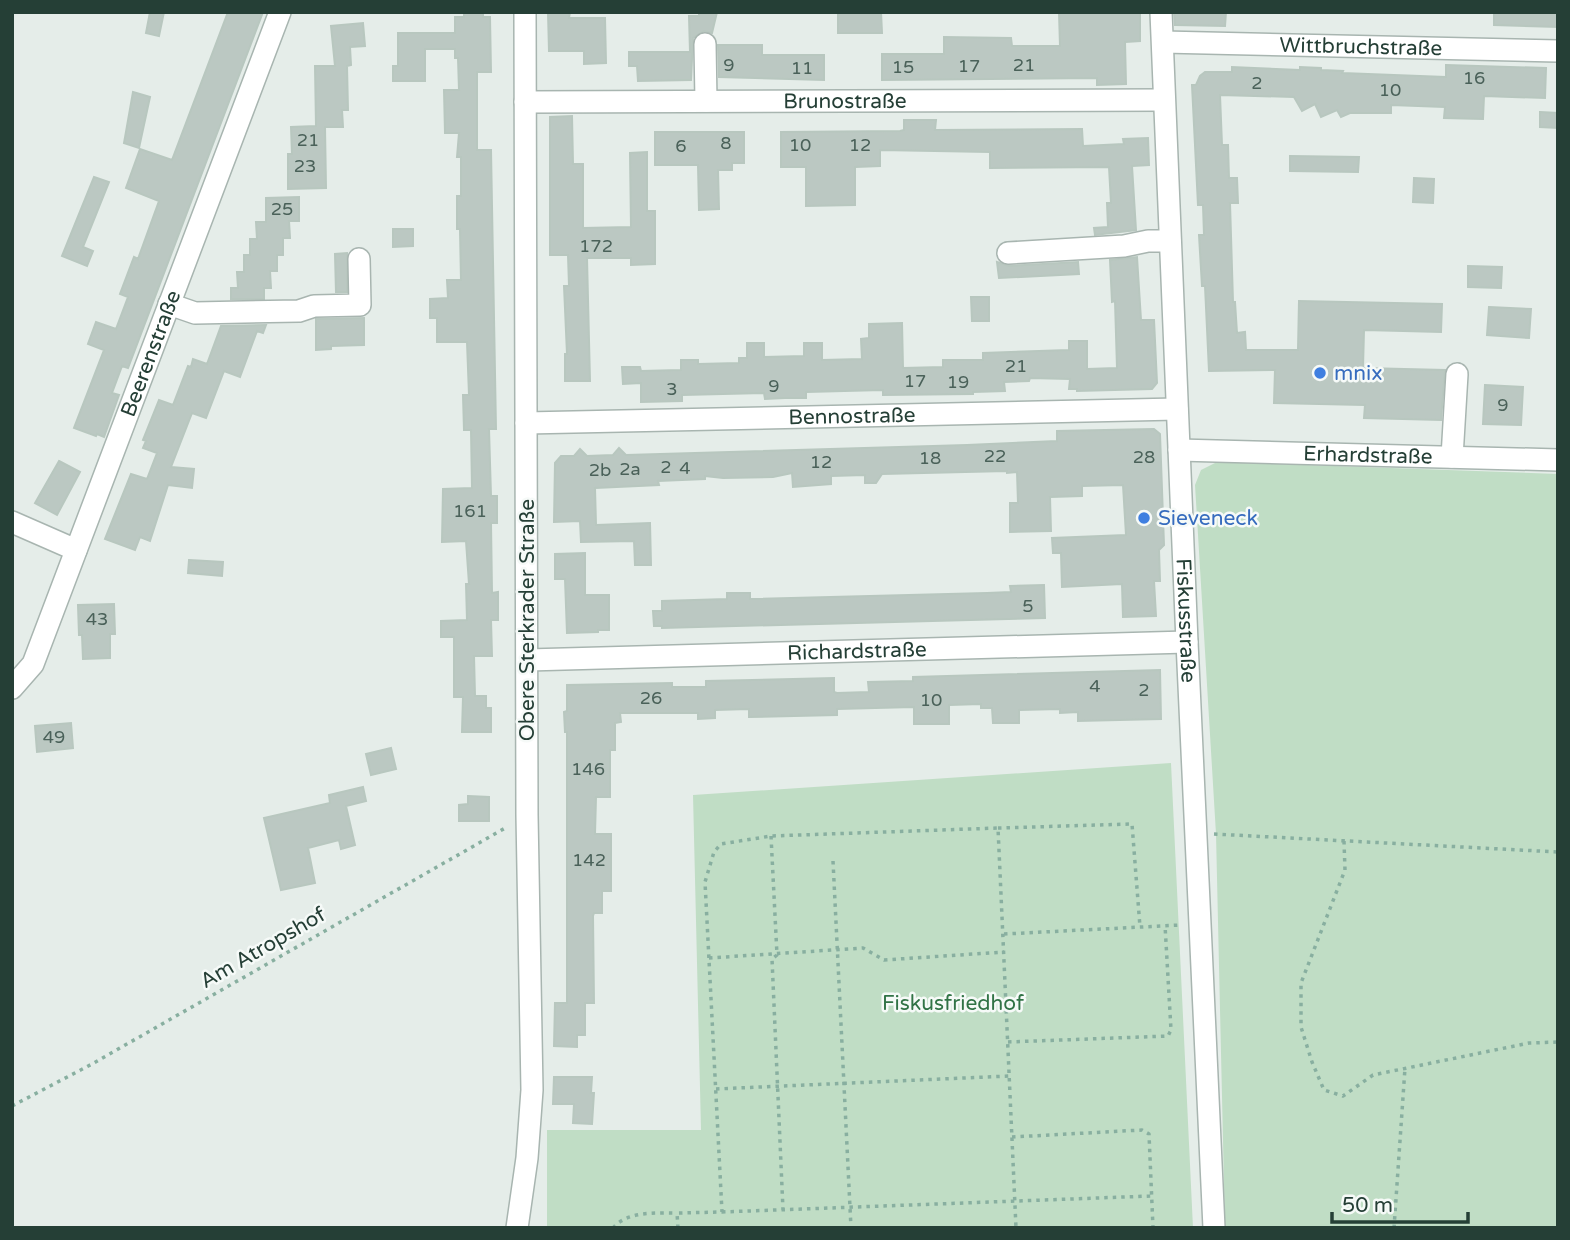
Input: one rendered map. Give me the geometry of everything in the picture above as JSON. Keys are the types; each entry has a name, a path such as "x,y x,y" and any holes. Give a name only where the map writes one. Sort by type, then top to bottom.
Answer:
{"street":[{"name":"Beerenstraße","path":"12,688 33,664 280,12"},
{"name":"Obere Sterkrader Straße","path":"517,1228 527,1158 532,1090 527,815 525,12"},
{"name":"Fiskusstraße","path":"1161,12 1214,1228"},
{"name":"Wittbruchstraße","path":"1163,42 1558,51"},
{"path":"705,44 706,102"},
{"name":"Brunostraße","path":"525,102 1164,100"},
{"path":"1008,253 1170,241"},
{"path":"169,304 195,313 299,311 314,306 360,305 359,259"},
{"path":"1452,457 1457,374"},
{"name":"Bennostraße","path":"526,423 1177,409"},
{"name":"Erhardstraße","path":"1179,450 1558,460"},
{"path":"12,522 76,550"},
{"name":"Richardstraße","path":"528,660 1187,642"}],"path":[{"name":"Am Atropshof","path":"12,1106 92,1064 527,815"},
{"path":"722,1212 705,882 714,852 721,844 771,836 1132,824 1140,927"},
{"path":"998,828 1016,1228"},
{"path":"1197,833 1558,852"},
{"path":"771,836 776,955 772,959 783,1210"},
{"path":"1344,841 1345,870 1301,983 1301,1027 1324,1090 1343,1096 1373,1075 1529,1043 1558,1042"},
{"path":"833,861 850,1228"},
{"path":"1004,934 1200,924"},
{"path":"1008,1042 1168,1036 1171,1030 1165,925"},
{"path":"709,958 863,948 884,960 1004,952"},
{"path":"1394,1228 1405,1068"},
{"path":"716,1089 1009,1076"},
{"path":"1012,1137 1142,1130 1149,1133 1153,1228"},
{"path":"613,1228 619,1220 649,1213 850,1209 1151,1196"},
{"path":"677,1213 678,1228"}],"green space":[{"path":"1217,462 1558,474 1558,1228 1225,1228 1216,834 1195,485 1201,470"},
{"name":"Fiskusfriedhof","path":"1171,763 1193,1228 547,1228 547,1130 701,1130 693,795"}],"building":[{"path":"150,12 164,12 159,36 146,33"},
{"path":"228,12 263,12 128,368 122,366 112,393 119,395 104,437 97,434 96,436 74,428 104,350 88,344 96,322 116,329 128,297 120,294 134,257 138,259 159,201 126,188 140,149 172,160"},
{"path":"464,12 483,12 483,17 490,17 491,72 477,72 477,150 491,150 496,429 489,429 491,496 497,496 497,523 491,523 492,593 498,592 498,620 491,620 492,656 474,656 475,696 486,696 486,708 491,708 491,732 462,732 463,697 454,697 454,637 441,637 441,621 467,620 466,584 469,584 466,541 442,542 443,489 472,488 471,430 464,430 463,395 469,395 467,342 437,342 437,318 430,318 430,299 448,298 447,280 461,280 460,229 457,229 457,196 461,196 461,157 457,157 459,133 445,133 444,90 459,90 458,58 455,58 455,49 425,49 425,81 393,81 393,66 398,66 398,33 455,33 455,17 464,17"},
{"path":"548,12 570,12 569,18 605,18 606,63 584,64 584,51 549,51"},
{"path":"699,12 717,12 712,33 704,31 693,38 691,80 638,81 637,66 629,66 629,52 690,52 689,16 699,16"},
{"path":"838,12 881,12 882,33 838,33"},
{"path":"1059,12 1140,12 1140,41 1125,42 1126,84 1097,85 1097,78 882,80 882,54 944,54 944,37 1011,38 1012,46 1060,46"},
{"path":"1174,12 1226,12 1225,26 1175,25"},
{"path":"1494,12 1558,12 1558,27 1494,25"},
{"path":"363,23 365,46 350,47 351,65 347,66 348,110 342,110 343,127 325,127 326,188 288,189 288,154 292,154 291,127 316,126 315,66 335,66 331,26"},
{"path":"718,45 762,45 762,55 824,55 824,80 719,77"},
{"path":"1446,65 1546,68 1545,98 1484,96 1483,119 1444,118 1445,107 1391,105 1391,113 1350,113 1341,117 1337,110 1321,117 1315,104 1302,111 1294,97 1220,95 1222,145 1228,145 1229,178 1237,178 1238,203 1230,203 1233,302 1237,333 1245,332 1246,350 1298,350 1299,301 1442,304 1441,332 1364,330 1363,368 1445,370 1441,420 1364,418 1365,405 1274,403 1275,370 1209,371 1205,286 1202,286 1199,235 1204,235 1203,205 1198,205 1192,85 1196,85 1205,72 1232,72 1232,67 1300,70 1300,67 1343,71 1342,73 1446,77"},
{"path":"133,92 150,97 139,148 124,143"},
{"path":"1540,112 1558,113 1558,128 1540,127"},
{"path":"572,116 573,164 583,164 583,228 631,227 630,153 647,152 647,211 655,211 655,264 631,265 631,258 587,258 590,381 565,381 567,354 564,286 569,286 568,255 550,255 550,117"},
{"path":"904,120 936,120 935,130 1082,129 1083,146 1124,144 1123,139 1148,138 1149,165 1132,166 1136,230 1095,235 1094,228 1108,227 1107,203 1111,203 1109,167 990,168 990,152 880,150 880,166 855,167 855,205 806,206 806,167 781,167 781,132 900,131 904,130"},
{"path":"655,132 744,132 744,163 732,163 732,170 718,170 719,209 699,210 698,165 655,165"},
{"path":"1290,156 1359,157 1358,172 1290,171"},
{"path":"94,177 109,182 83,247 93,251 87,266 62,256"},
{"path":"1414,178 1434,179 1433,203 1413,202"},
{"path":"299,197 299,221 289,221 290,238 283,238 283,255 277,255 277,271 270,271 271,288 264,288 264,299 231,299 231,288 238,288 237,272 244,272 244,255 250,255 250,239 257,239 256,222 266,222 266,198"},
{"path":"393,229 413,229 413,246 393,247"},
{"path":"347,253 347,292 336,292 335,254"},
{"path":"1137,257 1141,320 1154,320 1157,383 1152,389 1077,391 1069,389 1070,379 1030,378 1029,381 1004,382 1005,391 973,394 883,395 883,390 806,392 806,398 765,399 764,393 682,395 682,401 641,402 641,383 623,384 622,367 640,367 641,371 681,370 681,360 698,360 698,364 739,363 739,358 747,358 747,343 764,343 764,357 804,356 804,343 822,343 822,360 862,359 861,339 869,338 869,324 902,323 903,368 943,367 943,360 983,360 983,353 1069,350 1069,341 1087,341 1087,369 1117,368 1115,301 1112,302 1110,260"},
{"path":"997,262 1009,266 1078,262 1079,274 999,278"},
{"path":"1468,266 1502,267 1501,288 1468,287"},
{"path":"971,297 989,297 989,321 972,321"},
{"path":"1489,307 1531,309 1529,338 1487,335"},
{"path":"364,318 364,345 331,346 331,349 316,350 316,319"},
{"path":"266,325 263,333 257,331 240,377 224,371 206,418 192,413 171,467 194,469 192,488 168,485 150,541 140,537 135,550 105,539 131,474 147,479 157,453 143,448 146,441 143,440 159,400 173,405 193,359 207,364 221,326"},
{"path":"1485,385 1523,387 1521,425 1483,424"},
{"path":"1154,429 1160,434 1164,545 1159,550 1160,581 1154,581 1156,616 1123,617 1122,584 1062,587 1061,553 1053,553 1052,538 1126,535 1123,485 1082,486 1082,496 1050,497 1051,531 1010,532 1010,503 1018,503 1017,472 882,474 876,483 865,483 865,475 831,476 831,484 793,487 792,473 773,477 705,476 705,479 658,481 659,485 595,488 596,525 650,523 651,565 635,565 634,541 581,542 580,521 554,522 555,463 561,456 574,456 580,449 587,456 613,455 619,448 626,455 967,445 1057,441 1057,431"},
{"path":"59,461 80,472 57,515 35,503"},
{"path":"585,553 585,595 609,595 609,630 567,633 565,579 555,579 555,554"},
{"path":"189,560 223,562 222,576 188,573"},
{"path":"1044,585 1045,618 662,628 654,626 653,611 662,611 662,601 727,599 727,593 750,593 750,599 1011,592 1010,586"},
{"path":"114,604 115,634 110,634 110,658 83,659 78,605"},
{"path":"1160,670 1161,719 1078,721 1078,712 1060,713 1060,709 1019,710 1019,723 993,723 992,708 981,708 981,704 949,705 949,724 914,724 914,707 837,709 837,715 749,717 749,709 715,710 715,718 698,719 698,713 620,713 621,722 615,723 615,750 610,750 610,797 596,797 595,834 611,834 611,891 602,891 602,913 594,913 593,916 594,1003 585,1003 585,1035 577,1035 577,1047 554,1046 555,1003 567,1003 567,732 564,712 567,711 567,685 672,683 672,687 706,687 706,681 834,678 834,692 837,693 869,692 868,682 913,681 913,677"},
{"path":"71,723 73,748 37,752 35,726"},
{"path":"391,748 396,769 371,775 366,754"},
{"path":"363,787 366,801 346,806 355,845 341,849 339,840 308,848 315,883 281,890 264,818 330,803 329,795"},
{"path":"468,796 489,797 489,821 459,821 459,805 468,804"},
{"path":"554,1077 592,1077 592,1124 573,1123 574,1104 553,1104"}],"place":[{"name":"mnix","path":"1320,373"},
{"name":"Sieveneck","path":"1144,518"}]}
